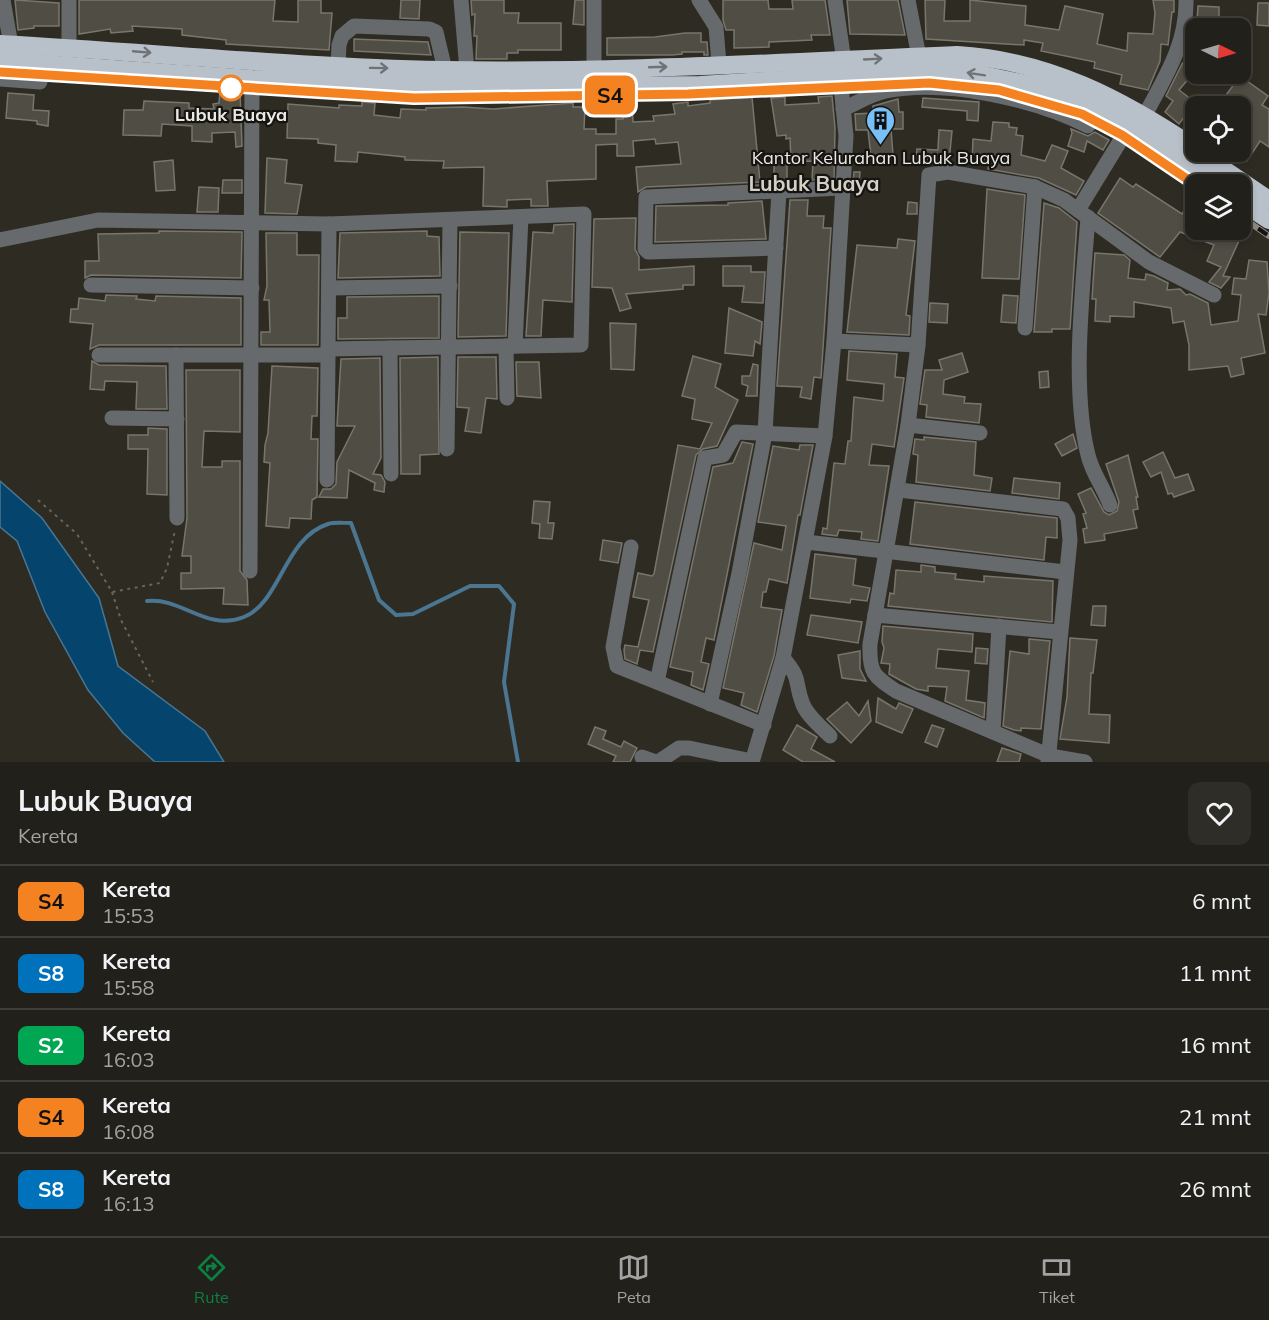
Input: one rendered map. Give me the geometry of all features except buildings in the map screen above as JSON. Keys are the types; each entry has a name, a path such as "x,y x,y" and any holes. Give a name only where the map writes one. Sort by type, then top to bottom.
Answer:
{"highway":[{"path":"6,45 76,47 338,67 467,70 594,69 719,64 956,71 1017,81 1058,83"},
{"path":"76,47 87,56 86,63 82,66"},
{"path":"115,69 111,59 117,50"},
{"path":"0,61 252,79 470,88 700,85 919,57 978,56 1023,63 1058,83 1185,145"},
{"path":"1017,81 1023,63"},
{"path":"1138,120 1205,174"},
{"path":"1213,162 1269,200"},
{"path":"1251,208 1269,220"}],"street":[{"path":"3,0 6,45"},
{"path":"69,0 76,47"},
{"path":"461,0 467,70"},
{"path":"594,0 594,69"},
{"path":"699,0 716,27 719,64"},
{"path":"642,757 657,762 679,748 689,748 752,761 783,658 825,436 834,341 846,136 835,0"},
{"path":"908,0 919,57"},
{"path":"1110,505 1092,470 1083,422 1080,349 1083,213 1174,63 1184,34 1186,0"},
{"path":"338,67 339,45 342,36 357,26 429,29 436,32 440,40 445,70"},
{"path":"0,79 40,82"},
{"path":"250,571 252,79"},
{"path":"843,109 887,91 961,91 1034,104 1088,126"},
{"path":"1085,762 1049,759 993,732 896,691 874,676 870,657 875,615 899,490 918,345 929,175 948,172 1035,187 1083,213 1149,262 1214,295"},
{"path":"1025,328 1035,187"},
{"path":"776,248 648,252 645,249 646,197 842,188"},
{"path":"710,704 739,573 765,433 779,191"},
{"path":"0,240 98,220 329,224 584,214 580,345 390,348 252,356 99,355"},
{"path":"507,398 521,217"},
{"path":"447,449 450,221"},
{"path":"327,480 329,224"},
{"path":"91,285 252,288"},
{"path":"329,288 450,286"},
{"path":"834,341 918,345"},
{"path":"390,348 391,474"},
{"path":"176,355 177,518"},
{"path":"112,418 177,419"},
{"path":"908,425 980,433"},
{"path":"657,681 705,458 723,455 736,432 825,436"},
{"path":"899,490 1063,508 1070,526 1049,759"},
{"path":"806,543 1065,572"},
{"path":"631,547 613,647 614,659 621,668 764,726"},
{"path":"875,615 1059,632"},
{"path":"993,732 999,626"},
{"path":"783,658 796,674 806,711 830,736"}],"path":[{"path":"38,500 77,534 112,592 121,620 153,682"},
{"path":"112,592 159,583 167,568 177,518"}],"water":[{"path":"0,481 42,518 99,598 118,666 205,731 224,762 155,762 123,733 88,690 45,612 17,541 0,527"}],"waterway":[{"path":"147,601 172,604 218,620 244,617 267,598 302,542 313,531 336,523 351,523 379,600 396,615 413,614 470,586 499,586 514,604 504,682 518,762"}],"railway":[{"path":"0,72 414,98 688,94 929,83 999,90 1082,114 1122,135 1185,178"},
{"path":"1251,224 1269,236"}],"train":[{"name":"S4","path":"0,72 414,98 688,94 929,83 999,90 1082,114 1122,135 1185,177"}],"place":[{"name":"Lubuk Buaya","path":"231,88"},
{"name":"Kantor Kelurahan Lubuk Buaya","path":"881,146"}],"district":[{"name":"Lubuk Buaya","path":"814,183"}]}
